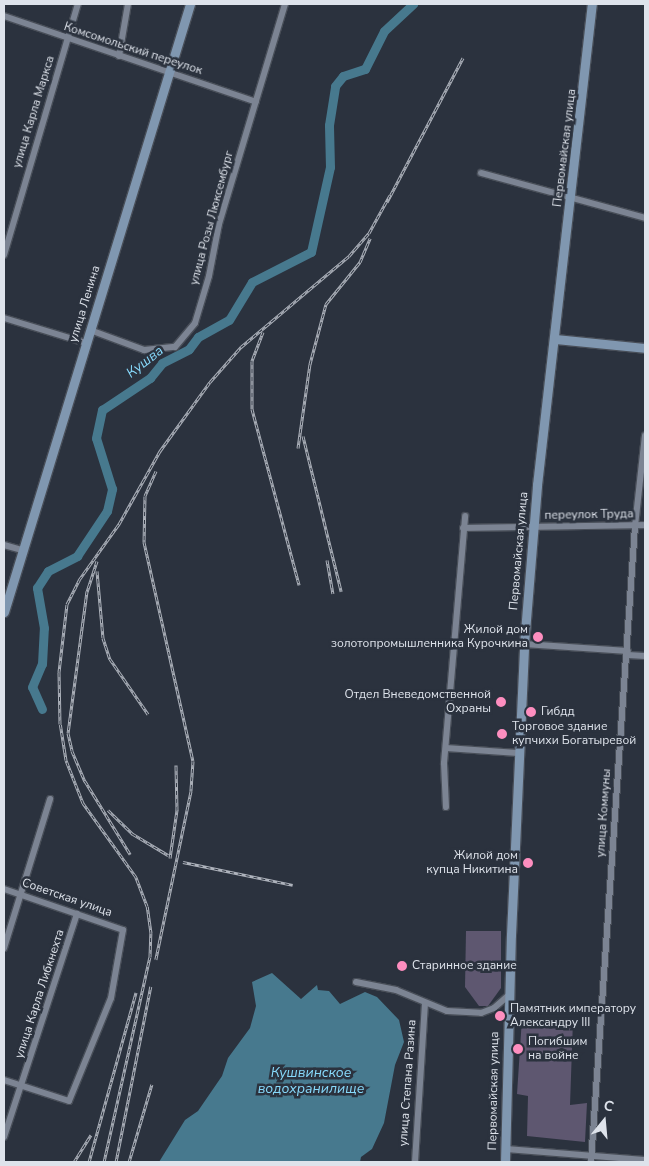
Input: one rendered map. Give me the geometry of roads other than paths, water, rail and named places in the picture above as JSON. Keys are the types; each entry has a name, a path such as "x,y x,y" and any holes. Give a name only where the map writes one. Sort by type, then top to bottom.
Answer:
{"main road":[{"name":"улица Ленина","path":"4,612 190,4"},
{"name":"Первомайская улица","path":"505,1162 509,995 524,644 534,527 592,4"},
{"path":"556,339 645,348"}],"street":[{"name":"улица Карла Маркса","path":"4,256 78,4"},
{"path":"119,56 128,4"},
{"name":"улица Розы Люксембург","path":"90,330 144,350 175,347 195,323 209,276 220,224 284,4"},
{"name":"Комсомольский переулок","path":"4,16 68,40 256,102"},
{"path":"481,173 645,218"},
{"path":"4,318 86,343"},
{"name":"улица Коммуны","path":"592,1159 636,526 645,436"},
{"path":"446,807 446,748 465,516"},
{"name":"переулок Труда","path":"463,528 645,525"},
{"path":"4,545 22,550"},
{"path":"524,644 645,656"},
{"path":"446,748 518,753"},
{"path":"4,948 19,894 50,799"},
{"name":"Советская улица","path":"4,889 123,930 111,998 70,1101 22,1086"},
{"name":"улица Карла Либкнехта","path":"4,1137 77,914"},
{"path":"356,982 407,994 425,1004 447,1011 481,1013 494,1008 509,995"},
{"name":"улица Степана Разина","path":"415,1162 425,1004"},
{"path":"4,1080 22,1086"},
{"path":"506,1149 592,1159 645,1160"}],"water":[{"name":"Кушвинское водохранилище","path":"272,973 301,999 317,985 318,990 329,991 340,1004 365,992 377,997 399,1020 404,1042 395,1065 384,1123 372,1149 361,1157 360,1162 159,1162 185,1120 198,1111 222,1076 228,1058 250,1028 256,1006 252,982"}],"waterway":[{"name":"Кушва","path":"42,709 32,687 42,664 44,628 37,588 48,571 77,556 107,511 112,489 96,438 102,410 150,378 162,363 189,349 198,337 229,320 252,282 311,252 330,167 329,125 335,86 343,76 365,69 384,31 413,4"}],"railway":[{"path":"387,202 463,58"},
{"path":"104,1162 150,957 151,933 147,906 136,877 83,803 66,760 60,724 59,672 67,604 79,580 119,524 160,451 210,382 241,347 349,256 369,233 390,195"},
{"path":"298,448 310,364 326,304 360,262 370,238"},
{"path":"263,332 252,361 252,409 299,585"},
{"path":"303,436 341,591"},
{"path":"156,471 145,496 144,542 193,761 191,791 156,959"},
{"path":"327,560 333,593"},
{"path":"97,561 87,591 68,733 72,751 85,781 130,854"},
{"path":"97,571 103,638 110,659 148,714"},
{"path":"170,858 177,810 176,765"},
{"path":"108,810 133,834 168,855"},
{"path":"183,862 293,885"},
{"path":"116,1162 151,986"},
{"path":"89,1162 136,992"},
{"path":"129,1162 152,1084"},
{"path":"74,1162 91,1135"}],"place":[{"name":"Жилой дом золотопромышленника Курочкина","path":"538,637"},
{"name":"Отдел Вневедомственной Охраны","path":"501,702"},
{"name":"Гибдд","path":"531,712"},
{"name":"Торговое здание купчихи Богатыревой","path":"502,734"},
{"name":"Жилой дом купца Никитина","path":"528,863"},
{"name":"Старинное здание","path":"402,966"},
{"name":"Памятник императору Александру III","path":"500,1016"},
{"name":"Погибшим на войне","path":"518,1049"}]}
